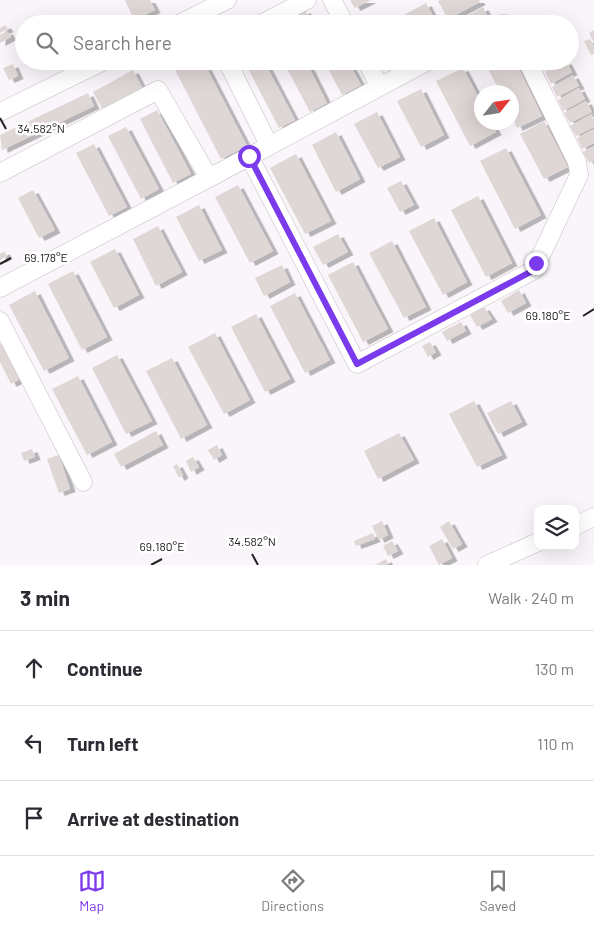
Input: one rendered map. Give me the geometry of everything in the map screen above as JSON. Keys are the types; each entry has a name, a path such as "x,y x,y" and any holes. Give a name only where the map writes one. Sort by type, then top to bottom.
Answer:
{"lane":[{"path":"198,15 227,0"},
{"path":"278,15 307,0"},
{"path":"332,0 340,15"},
{"path":"0,112 86,70"},
{"path":"232,70 269,145"},
{"path":"371,70 380,87"},
{"path":"0,288 411,70"},
{"path":"249,156 357,364 534,270 579,175 576,162 531,70"},
{"path":"0,173 158,90 209,178"},
{"path":"0,321 83,482"},
{"path":"579,524 594,517"},
{"path":"487,565 534,544"}],"building":[{"path":"125,0 150,0 155,10 144,15 132,15"},
{"path":"350,0 371,0 355,8"},
{"path":"479,0 480,2 456,15 446,15 438,1"},
{"path":"426,3 432,15 404,15"},
{"path":"483,7 487,15 469,15"},
{"path":"305,10 308,15 296,15"},
{"path":"5,25 8,29 0,33 0,28"},
{"path":"594,30 594,43 589,33"},
{"path":"7,31 11,37 0,43 0,35"},
{"path":"590,39 594,46 594,54 591,55 584,41"},
{"path":"13,64 18,76 9,80 3,68"},
{"path":"133,70 143,89 103,110 93,92"},
{"path":"175,70 208,70 247,146 221,159"},
{"path":"249,70 269,70 295,120 279,128"},
{"path":"288,70 310,70 327,103 310,112"},
{"path":"329,70 353,70 361,85 342,95"},
{"path":"459,70 464,70 474,89 474,130 495,130 496,132 470,146 436,81"},
{"path":"489,70 519,70 542,116 519,127 519,85 496,85"},
{"path":"549,70 571,70 572,72 551,84 545,72"},
{"path":"573,75 579,86 557,97 552,87"},
{"path":"579,88 585,99 563,111 558,100"},
{"path":"421,89 444,135 421,147 397,101"},
{"path":"88,93 94,106 2,150 0,135"},
{"path":"586,101 592,112 570,123 564,113"},
{"path":"157,110 191,174 173,183 140,119"},
{"path":"377,112 400,157 378,168 354,124"},
{"path":"592,114 594,127 576,136 570,126"},
{"path":"544,121 568,167 544,179 520,134"},
{"path":"126,127 159,189 141,199 108,136"},
{"path":"594,129 594,143 582,149 577,138"},
{"path":"336,132 360,179 336,192 312,145"},
{"path":"94,144 127,207 109,216 76,153"},
{"path":"594,146 594,160 589,163 583,152"},
{"path":"506,148 541,215 515,229 480,161"},
{"path":"296,154 331,221 305,234 270,168"},
{"path":"401,181 414,205 400,212 387,188"},
{"path":"238,185 273,251 250,263 215,197"},
{"path":"33,190 55,230 39,238 18,198"},
{"path":"478,196 512,263 486,277 451,210"},
{"path":"199,205 222,250 199,261 176,217"},
{"path":"434,218 467,282 443,295 409,231"},
{"path":"158,226 182,272 156,286 133,239"},
{"path":"338,234 348,252 323,265 313,247"},
{"path":"392,241 426,307 404,318 369,253"},
{"path":"115,249 139,295 114,308 90,262"},
{"path":"4,251 7,256 0,260 0,254"},
{"path":"353,262 388,329 363,342 328,275"},
{"path":"282,265 290,282 264,296 255,278"},
{"path":"73,271 107,337 82,350 48,284"},
{"path":"519,290 526,303 508,313 501,301"},
{"path":"35,291 69,358 44,371 9,305"},
{"path":"295,293 330,360 305,373 270,306"},
{"path":"484,307 492,319 477,327 470,315"},
{"path":"256,314 290,379 265,392 231,327"},
{"path":"461,322 466,331 447,341 442,332"},
{"path":"215,333 250,400 224,414 188,347"},
{"path":"5,342 24,377 11,384 0,362 0,345"},
{"path":"430,342 436,352 428,357 422,346"},
{"path":"117,355 152,421 126,434 92,368"},
{"path":"172,358 207,425 181,439 146,371"},
{"path":"78,376 112,442 87,455 52,389"},
{"path":"474,401 502,455 477,467 449,414"},
{"path":"511,401 522,422 498,434 487,413"},
{"path":"156,431 163,445 121,467 114,454"},
{"path":"399,433 414,460 378,479 364,451"},
{"path":"217,445 222,455 214,460 208,450"},
{"path":"32,449 35,457 24,461 21,453"},
{"path":"59,455 70,489 59,493 47,459"},
{"path":"193,457 199,467 191,472 186,461"},
{"path":"177,464 183,475 179,478 173,466"},
{"path":"382,521 388,535 379,540 372,526"},
{"path":"449,521 462,544 453,549 440,527"},
{"path":"373,533 375,539 356,546 354,541"},
{"path":"442,539 452,558 439,565 429,546"},
{"path":"392,541 398,551 388,556 383,546"},
{"path":"386,559 388,563 385,565 375,565"}],"route":[{"path":"249,156 357,364 534,270 536,263"}]}
